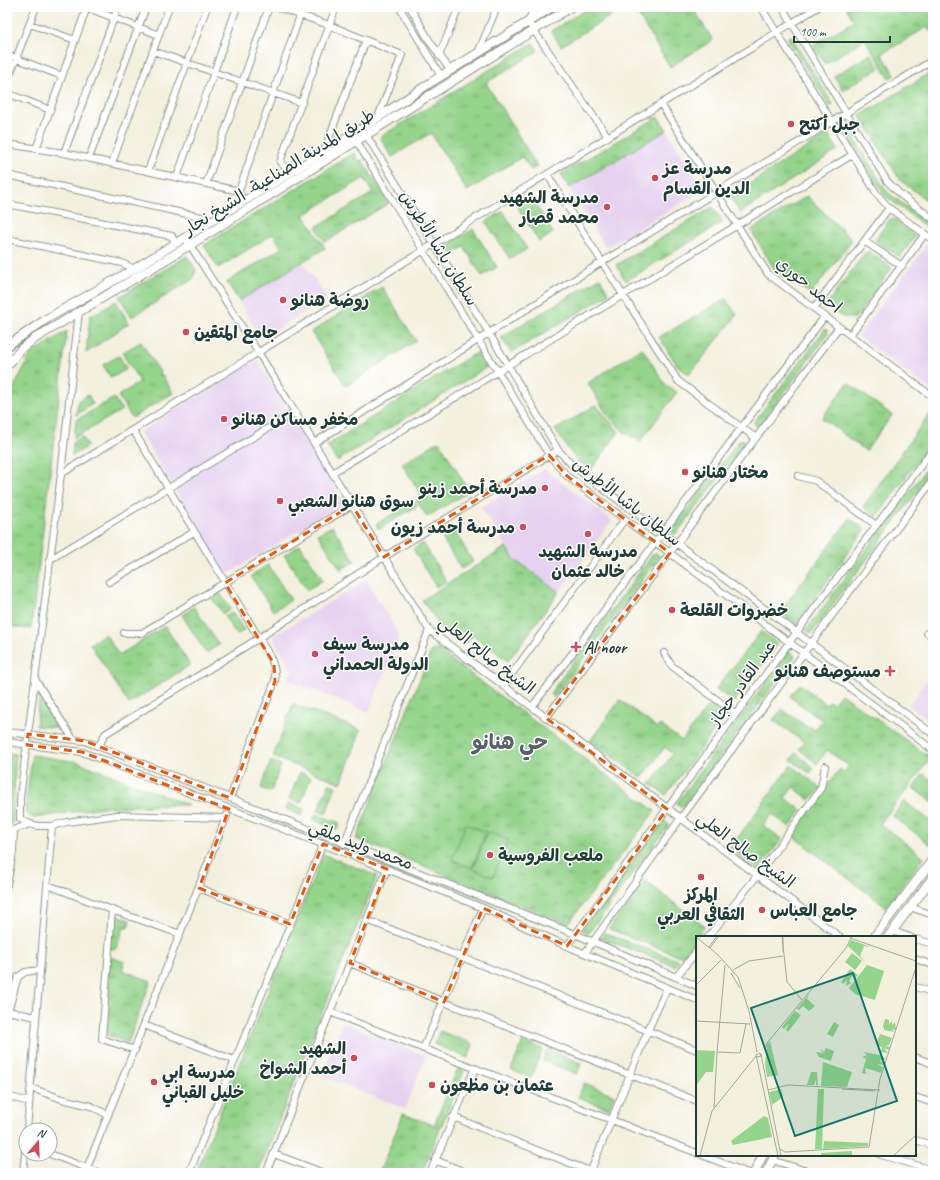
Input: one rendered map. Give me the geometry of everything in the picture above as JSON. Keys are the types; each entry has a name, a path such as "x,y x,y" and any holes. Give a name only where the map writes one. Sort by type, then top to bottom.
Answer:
{"main road":[{"path":"364,132 378,117 450,70 552,7"},
{"name":"طريق المدينة الصناعية- الشيخ نجار","path":"7,366 27,343 190,245 354,137 571,7"},
{"path":"7,345 48,318 134,269 215,220 324,151 354,137"},
{"path":"875,936 933,859"},
{"path":"890,934 910,907 930,885 933,877"},
{"path":"754,1173 762,1156"},
{"path":"766,1173 773,1158"}],"street":[{"path":"7,82 36,7"},
{"path":"36,148 86,7 159,35"},
{"path":"64,153 118,7"},
{"path":"89,158 146,7"},
{"path":"112,163 169,7"},
{"path":"148,171 207,7"},
{"path":"177,177 237,7"},
{"path":"206,184 269,7"},
{"path":"277,7 329,25 402,55 378,117"},
{"path":"243,202 239,191 303,7"},
{"path":"290,172 280,162 336,7"},
{"path":"400,7 441,76"},
{"path":"410,7 439,56 450,70"},
{"path":"439,56 459,7"},
{"path":"478,53 497,7"},
{"path":"534,7 528,22 608,136"},
{"path":"761,7 877,194 889,208 933,240"},
{"path":"782,7 887,181 901,195 933,220"},
{"path":"61,474 818,7"},
{"path":"30,24 75,40"},
{"path":"324,151 366,40"},
{"path":"154,51 302,103"},
{"path":"7,55 62,76"},
{"path":"314,443 602,262 845,112 933,60"},
{"path":"7,93 50,110"},
{"name":"احمد حوري","path":"661,104 768,274 933,397"},
{"name":"سلطان باشا الأطرش","path":"364,132 489,333 558,450 574,467 933,734"},
{"name":"سلطان باشا الأطرش","path":"354,137 549,455 567,476 933,750"},
{"path":"7,144 89,158 239,191"},
{"path":"332,473 852,155"},
{"path":"548,174 623,296 678,381 756,438"},
{"path":"7,175 215,220"},
{"path":"7,204 172,236 175,244"},
{"path":"814,308 889,208"},
{"path":"850,336 925,234"},
{"name":"الشيخ صالح العلي","path":"185,237 430,630 680,819 839,936"},
{"path":"7,239 122,263 134,269"},
{"path":"864,241 902,266"},
{"path":"80,311 20,798 20,819 38,826 52,826 67,822 117,815 226,818"},
{"path":"532,707 825,316"},
{"path":"546,718 839,327"},
{"path":"49,560 295,412"},
{"path":"133,430 274,664 276,673 275,681 230,798"},
{"name":"عبد القادر حجاز","path":"566,946 796,632 933,449"},
{"path":"99,746 105,734 259,638 384,557 558,450"},
{"path":"798,476 816,481 876,525"},
{"name":"عبد القادر حجاز","path":"585,953 680,819 933,480"},
{"path":"928,487 933,492"},
{"path":"124,633 142,633 352,505"},
{"path":"503,686 624,519"},
{"path":"109,582 194,532"},
{"path":"344,844 430,630"},
{"path":"664,653 672,666 736,714"},
{"path":"35,679 72,738"},
{"name":"محمد وليد ملقي","path":"7,732 72,738 86,741 575,934 696,986"},
{"name":"محمد وليد ملقي","path":"7,742 82,752 387,869 483,908 566,946 696,1000"},
{"path":"709,936 757,876 821,788 825,766"},
{"path":"87,1168 229,809"},
{"path":"7,832 30,824"},
{"path":"28,1122 52,826"},
{"path":"7,885 13,852 14,830"},
{"path":"189,1173 323,844"},
{"path":"266,1173 387,869"},
{"path":"48,885 180,934"},
{"path":"199,888 290,924"},
{"path":"910,907 933,914"},
{"path":"423,1049 483,908"},
{"path":"112,910 102,1039 134,1050"},
{"path":"367,920 696,1050"},
{"path":"890,934 903,936"},
{"path":"916,939 933,944"},
{"path":"676,977 696,952"},
{"path":"916,959 933,964"},
{"path":"350,963 444,1002 696,1101"},
{"path":"36,1017 7,1012 18,977 25,972 40,970"},
{"path":"916,987 933,992"},
{"path":"453,1117 592,1172 648,1030 667,988"},
{"path":"330,1012 696,1153"},
{"path":"144,1025 234,1060"},
{"path":"916,1057 933,1064"},
{"path":"430,1173 475,1068"},
{"path":"31,1088 62,1099 91,1106 108,1114"},
{"path":"7,1096 29,1102"},
{"path":"916,1097 933,1103"},
{"path":"916,1140 933,1145"},
{"path":"274,1154 324,1173"},
{"path":"705,1156 748,1173"},
{"path":"884,1156 933,1170"},
{"path":"58,1157 100,1173"},
{"path":"773,1158 813,1173"},
{"path":"435,1160 468,1173"},
{"path":"23,1173 24,1162"}],"highlighted area":[{"path":"549,455 567,476 670,553 546,718 667,809 567,946 483,908 444,1002 350,963 387,869 323,844 290,924 199,888 229,809 82,752 27,745 28,734 85,741 230,798 275,681 274,664 225,583 352,505 384,557"}],"shaded area":[{"name":"مدرسة عز الدين القسام","path":"667,130 703,190 606,248 569,188"},
{"path":"928,243 933,247 933,392 858,336"},
{"name":"روضة هنانو","path":"303,262 327,298 261,339 239,301"},
{"path":"257,359 344,503 226,575 140,432"},
{"path":"544,469 612,520 559,592 514,559 481,507"},
{"path":"366,580 400,636 369,712 288,680 292,670 272,637"},
{"path":"933,672 933,723 909,705"},
{"path":"343,1023 426,1056 405,1109 322,1076"}],"green space":[{"path":"590,7 625,7 561,46 551,31"},
{"path":"633,7 692,7 713,40 670,67"},
{"path":"846,7 933,7 933,35 927,27 882,54 895,75 889,78 865,39 825,64 813,45 854,21"},
{"path":"789,36 791,36 833,104 831,106 829,106 788,39"},
{"path":"533,43 538,51 486,83 537,166 531,170 522,157 467,191 431,133 392,157 380,137"},
{"path":"871,54 879,68 843,90 834,76"},
{"path":"933,71 933,205 900,180 860,116"},
{"path":"658,117 667,130 569,188 561,174"},
{"path":"845,128 849,130 885,189 933,227 933,232 885,196 845,132"},
{"path":"828,134 838,150 740,213 730,196"},
{"path":"354,153 359,161 362,160 389,203 325,242 316,227 373,193 364,178 304,215 325,248 239,301 227,282 282,248 273,234 218,268 204,245"},
{"path":"530,196 553,233 539,242 516,204"},
{"path":"807,196 852,240 811,294 775,270 751,230"},
{"path":"713,207 723,222 626,281 616,265"},
{"path":"503,211 527,249 510,259 486,222"},
{"path":"890,219 894,219 915,236 900,257 876,241 876,238"},
{"path":"473,229 497,267 482,276 464,247 451,255 446,246"},
{"path":"869,252 891,267 891,269 855,318 839,315 836,313 829,301 865,253"},
{"path":"187,256 196,270 193,279 132,317 119,297"},
{"path":"600,278 609,294 511,353 501,337"},
{"path":"382,287 416,341 346,386 311,332"},
{"path":"726,299 737,315 689,375 677,365 659,337"},
{"path":"116,301 129,323 86,353 90,316"},
{"path":"825,329 827,330 828,334 759,426 755,425 754,422"},
{"path":"67,331 31,629 7,626 7,401 31,354"},
{"path":"141,342 173,393 132,418 118,396 140,382 122,353"},
{"path":"642,348 665,384 677,392 640,442 623,431 606,413 588,383"},
{"path":"477,352 487,367 337,461 327,445"},
{"path":"119,356 127,369 111,378 103,365"},
{"path":"848,383 892,415 866,451 822,418"},
{"path":"88,395 93,404 76,415 78,401"},
{"path":"114,398 122,410 74,438 76,420"},
{"path":"596,405 619,432 591,470 576,460 555,430"},
{"path":"932,410 933,439 877,517 863,507"},
{"path":"82,437 88,446 72,456 73,442"},
{"path":"743,439 745,442 744,444 677,533 674,534 671,532 739,441"},
{"path":"439,441 469,491 427,517 416,500 422,496 402,464"},
{"path":"933,460 933,471 811,634 806,630"},
{"path":"414,501 417,506 379,529 376,524"},
{"path":"850,518 865,529 796,624 780,612"},
{"path":"332,526 355,561 341,570 318,534"},
{"path":"452,526 473,562 461,569 439,533"},
{"path":"423,543 446,581 436,587 413,549"},
{"path":"300,545 323,580 307,590 284,555"},
{"path":"506,547 514,559 559,592 508,661 473,635 467,643 442,628 422,600"},
{"path":"656,553 659,557 553,697 550,694 551,692 653,554"},
{"path":"268,565 291,600 273,611 251,576"},
{"path":"220,593 231,609 223,614 212,598"},
{"path":"194,607 219,645 206,653 182,615"},
{"path":"232,612 244,630 237,635 225,617"},
{"path":"165,626 190,665 129,704 90,644 105,634 119,655"},
{"path":"761,631 778,644 734,702 716,689"},
{"path":"438,650 655,811 568,924 356,839 431,651"},
{"path":"789,651 795,656 682,808 676,804"},
{"path":"800,684 826,704 829,701 833,704 841,694 931,758 880,824 924,857 886,907 790,834 840,769 844,772 849,766 827,750 817,764 799,749 804,742 773,720 782,709 807,727 811,727 815,730 822,720 790,697"},
{"path":"39,697 58,728 36,726"},
{"path":"620,700 657,728 660,725 682,741 709,705 725,716 666,795 650,784 673,754 665,747 642,778 590,741"},
{"path":"293,704 361,730 341,783 273,757"},
{"path":"7,753 16,754 12,824 7,826"},
{"path":"796,753 814,768 810,773 791,760"},
{"path":"32,755 78,762 188,805 103,807 35,818 30,817 25,812"},
{"path":"271,761 281,765 271,792 261,788"},
{"path":"791,765 821,788 810,800 793,787 785,798 802,810 790,827 772,814 763,825 782,839 759,869 730,848"},
{"path":"300,772 311,777 301,803 289,799"},
{"path":"923,774 933,781 933,803 913,788"},
{"path":"329,784 336,786 326,813 318,811"},
{"path":"904,801 933,823 932,846 893,816"},
{"path":"288,803 304,809 302,816 286,809"},
{"path":"316,814 340,823 337,830 313,820"},
{"path":"663,820 669,825 588,934 582,929"},
{"path":"466,824 486,832 472,868 452,860"},
{"name":"ملعب الفروسية","path":"488,832 508,840 493,877 473,869"},
{"path":"323,854 377,876 258,1173 196,1173"},
{"path":"645,881 705,926 696,936 682,957 609,929"},
{"path":"115,914 130,920 128,927 124,927 116,949 109,949 113,915"},
{"path":"605,933 679,961 675,966 601,938"},
{"path":"110,957 125,962 122,970 151,981 128,1043 106,1035 104,1032"},
{"path":"440,1031 473,1044 468,1058 434,1044"},
{"path":"523,1041 543,1049 531,1078 511,1070"},
{"path":"547,1049 581,1063 577,1074 543,1061"},
{"path":"458,1068 464,1071 422,1173 379,1173 403,1114 434,1125"},
{"path":"584,1083 614,1095 609,1109 578,1097"}],"place":[{"name":"جبل أكتح","path":"791,124"},
{"name":"مدرسة عز الدين القسام","path":"655,178"},
{"name":"مدرسة الشهيد محمد قصار","path":"607,207"},
{"name":"روضة هنانو","path":"283,300"},
{"name":"جامع المتقين","path":"186,332"},
{"name":"مخفر مساكن هنانو","path":"224,419"},
{"name":"مختار هنانو","path":"685,472"},
{"name":"مدرسة أحمد زينو","path":"545,488"},
{"name":"سوق هنانو الشعبي","path":"280,501"},
{"name":"مدرسة أحمد زيون","path":"523,527"},
{"name":"مدرسة الشهيد خالد عثمان","path":"588,534"},
{"name":"خضروات القلعة","path":"672,610"},
{"name":"Al noor","path":"576,647"},
{"name":"مدرسة سيف الدولة الحمداني","path":"315,654"},
{"name":"مستوصف هنانو","path":"890,671"},
{"name":"ملعب الفروسية","path":"490,855"},
{"name":"المركز الثقافي العربي","path":"701,877"},
{"name":"جامع العباس","path":"762,910"},
{"name":"الشهيد أحمد الشواخ","path":"354,1058"},
{"name":"مدرسة ابي خليل القباني","path":"154,1082"},
{"name":"عثمان بن مظعون","path":"432,1085"}],"district":[{"name":"حي هنانو","path":"510,742"}]}
